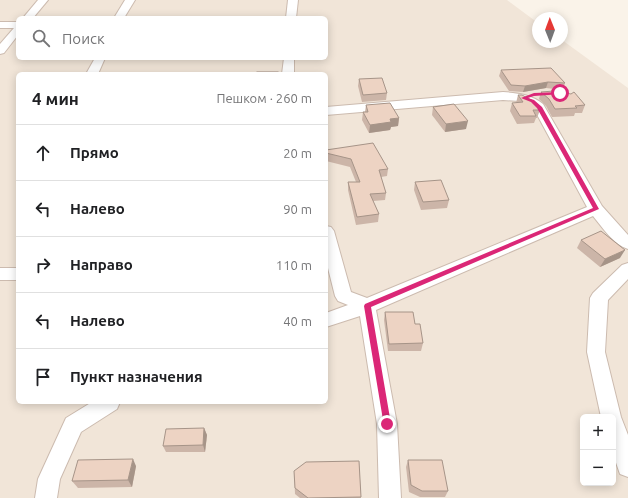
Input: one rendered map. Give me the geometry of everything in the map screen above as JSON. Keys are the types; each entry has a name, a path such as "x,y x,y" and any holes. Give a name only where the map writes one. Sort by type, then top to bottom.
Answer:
{"street":[{"path":"30,16 43,0"},
{"path":"120,16 130,0"},
{"path":"291,16 293,0"},
{"path":"0,25 16,25"},
{"path":"0,51 16,31"},
{"path":"93,72 99,60"},
{"path":"288,60 288,72"},
{"path":"523,98 541,94"},
{"path":"328,111 503,96 523,98 533,101 539,107 596,209 617,234 628,243"},
{"path":"328,319 367,306 596,209"},
{"path":"328,238 344,296 367,306"},
{"path":"610,414 596,352 598,298 628,269"},
{"path":"0,274 16,274"},
{"path":"367,306 387,424 390,498"},
{"path":"46,498 50,479 73,425 107,404"},
{"path":"616,431 628,466"}],"shaded area":[{"path":"0,0 507,0 532,19 532,48 568,48 568,44 628,88 628,498 0,498"}],"building":[{"path":"551,68 565,83 548,82 525,86 511,85 501,70"},
{"path":"382,78 387,93 363,95 359,79"},
{"path":"554,91 571,94 574,92 585,105 575,106 577,108 555,109 549,99 541,92"},
{"path":"518,95 522,95 535,102 540,110 533,110 536,116 520,116 512,103 523,102"},
{"path":"390,103 399,118 390,119 391,122 370,125 363,112 368,112 366,105"},
{"path":"454,104 468,121 446,124 433,107"},
{"path":"373,143 388,169 379,170 386,193 370,194 379,214 357,217 348,182 360,182 351,159 328,153 328,150"},
{"path":"441,180 449,200 423,202 415,182"},
{"path":"601,231 625,250 605,259 581,240"},
{"path":"385,312 413,312 415,324 420,324 423,343 389,344"},
{"path":"204,428 203,445 163,446 166,429"},
{"path":"133,459 128,480 72,481 78,460"},
{"path":"408,460 442,460 448,491 422,491 411,485"},
{"path":"359,461 361,497 308,498 295,488 294,471 306,462"}],"route":[{"path":"387,424 367,306 596,209 539,107 533,101 523,98 548,93 560,93"}]}
